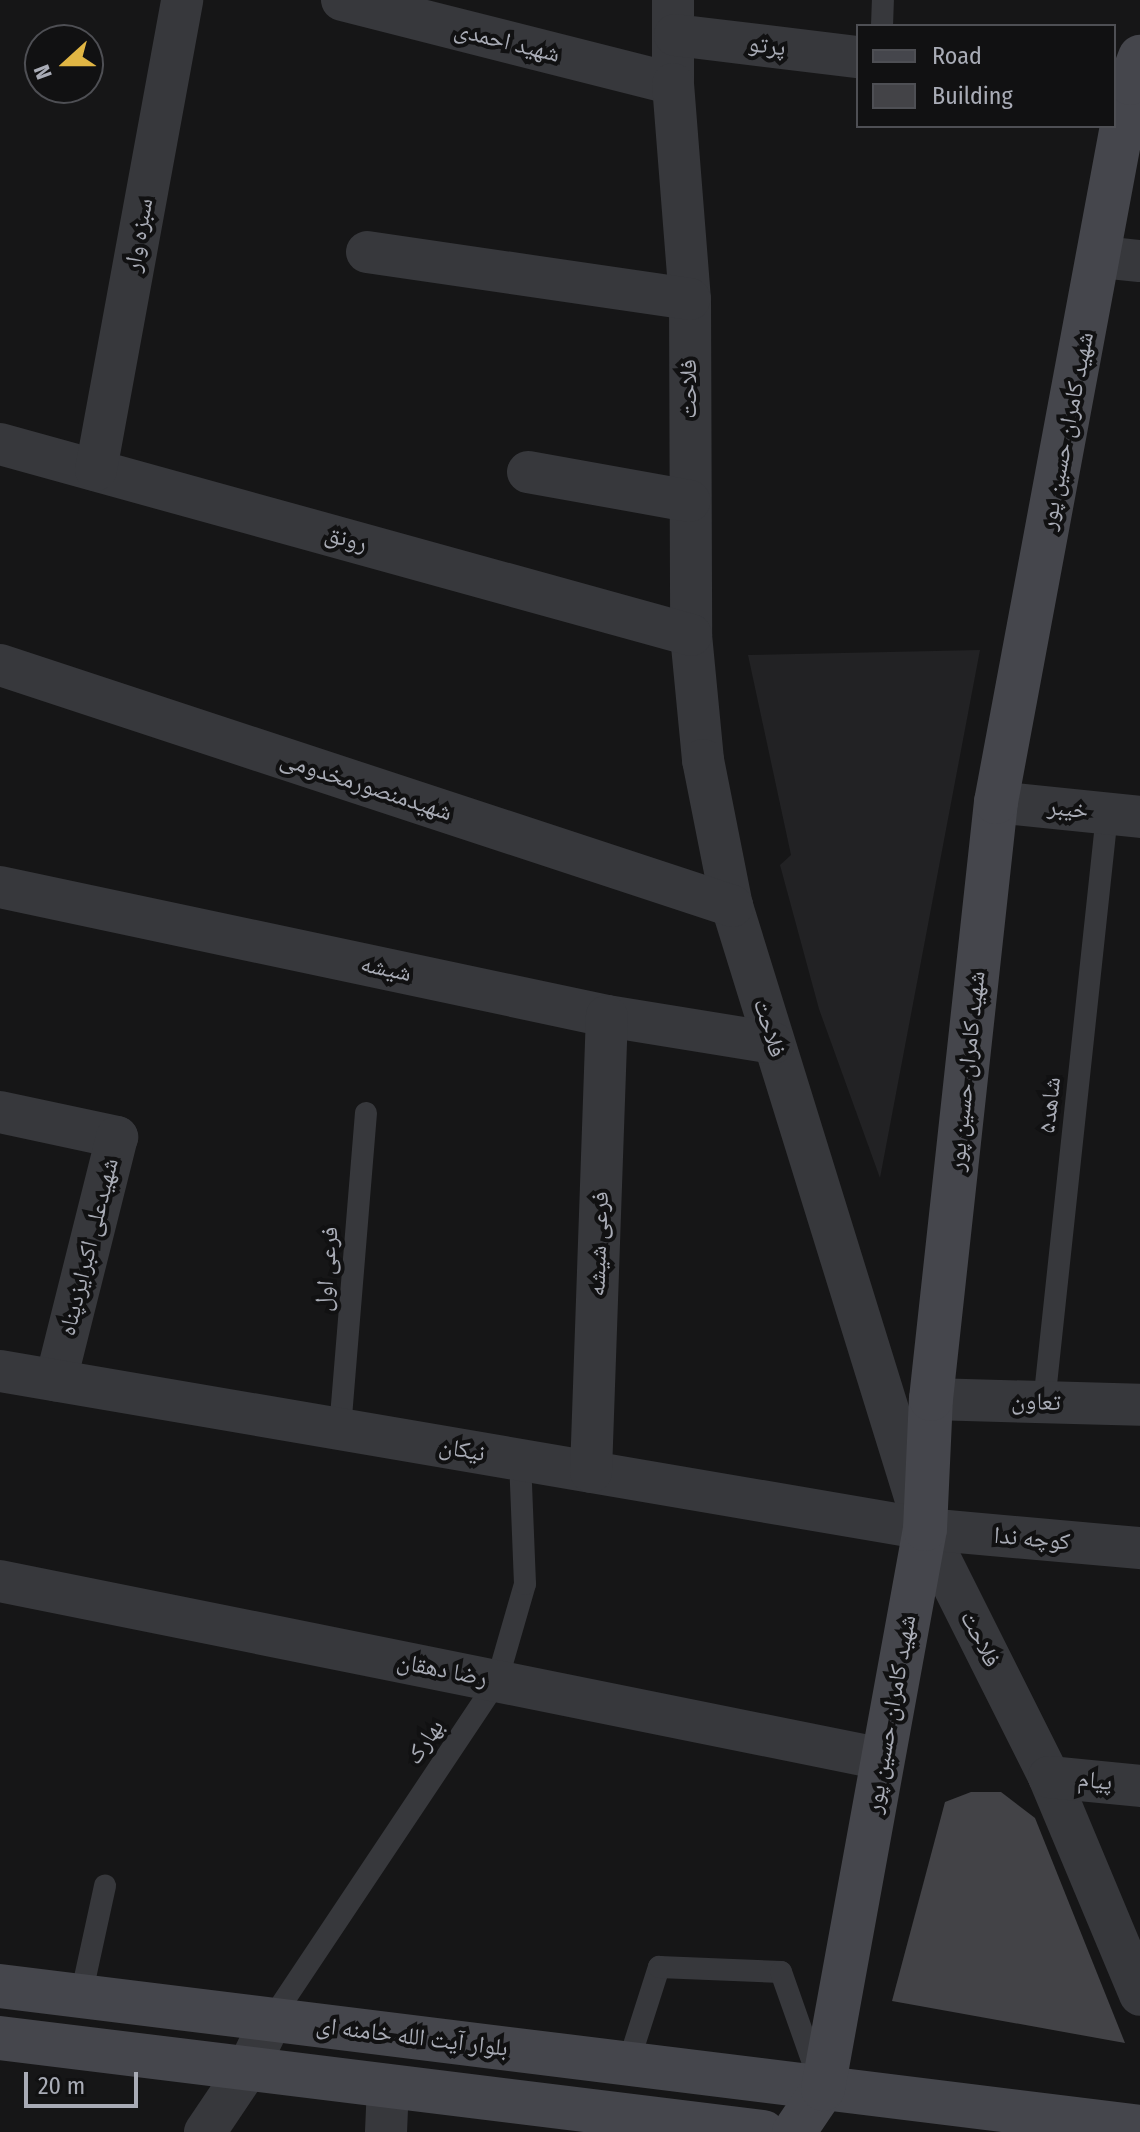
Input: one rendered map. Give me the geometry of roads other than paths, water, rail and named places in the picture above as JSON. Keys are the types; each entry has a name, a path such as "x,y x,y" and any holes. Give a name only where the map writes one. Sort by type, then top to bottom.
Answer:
{"street":[{"name":"سبزه وار","path":"96,470 182,0"},
{"name":"شهید احمدی","path":"342,0 673,84"},
{"name":"فلاحت","path":"674,18 673,84 690,299 691,635 703,760 732,906 925,1529 1049,1777 1140,1995"},
{"name":"پرتو","path":"674,18 856,57"},
{"name":"شهید کامران حسین پور","path":"823,2089 925,1529 931,1399 996,802 1120,259 1128,74"},
{"path":"367,252 690,299"},
{"name":"رونق","path":"0,444 691,635"},
{"path":"528,472 689,501"},
{"name":"شهیدمنصورمخدومی","path":"0,665 732,906"},
{"name":"خیبر","path":"996,802 1124,815"},
{"name":"شیشه","path":"0,887 607,1016 773,1043"},
{"name":"فرعی شیشه","path":"591,1472 607,1016"},
{"name":"شهیدعلی اکبرایزدپناه","path":"0,1112 117,1137 56,1380"},
{"name":"نیکان","path":"0,1371 925,1529"},
{"name":"تعاون","path":"931,1399 1140,1405"},
{"name":"کوچه ندا","path":"925,1529 1140,1548"},
{"name":"رضا دهقان","path":"0,1581 883,1759"},
{"name":"پیام","path":"1049,1777 1140,1786"},
{"name":"بلوار آیت الله خامنه ای","path":"0,1986 1140,2127"},
{"path":"205,2132 248,2068 271,2020"},
{"path":"0,2038 763,2132"},
{"path":"386,2132 388,2086"},
{"path":"794,2132 823,2089"}],"lane":[{"path":"882,24 883,0"},
{"name":"شاهد۵","path":"1044,1403 1124,815"},
{"name":"فرعی اول","path":"340,1429 366,1113"},
{"name":"بهارک","path":"271,2020 497,1681 525,1584 520,1460"},
{"path":"81,1996 105,1886"},
{"path":"628,2064 659,1967 781,1972 823,2089"}]}
